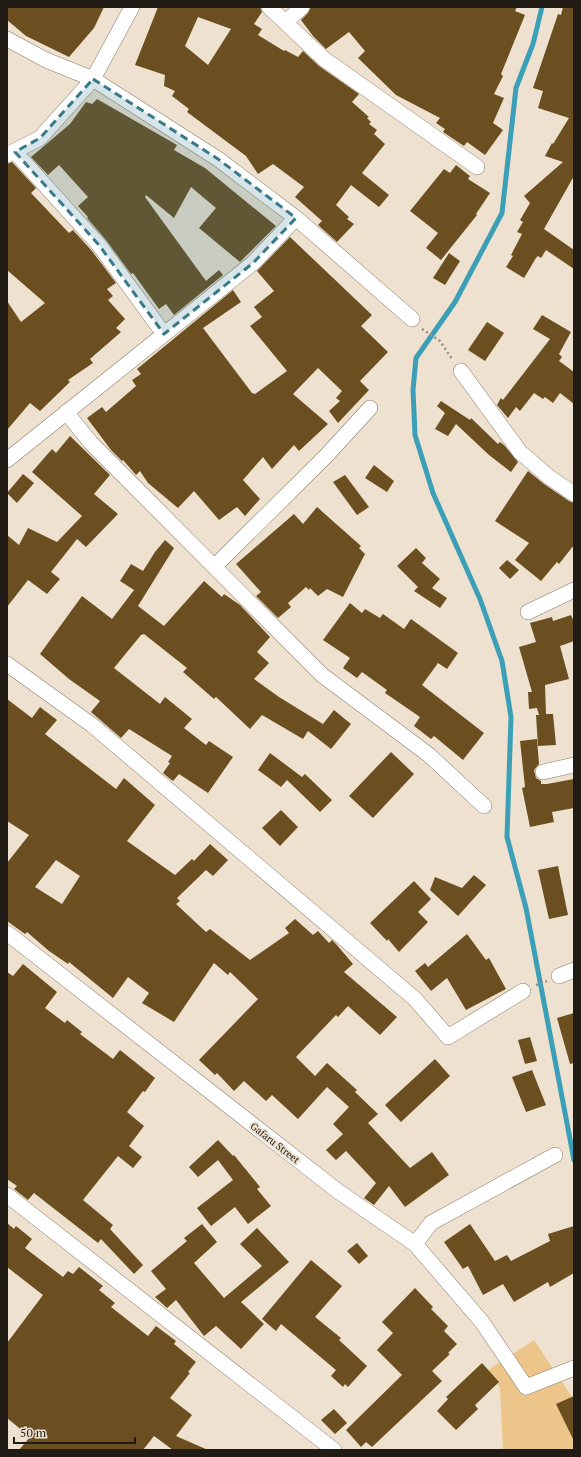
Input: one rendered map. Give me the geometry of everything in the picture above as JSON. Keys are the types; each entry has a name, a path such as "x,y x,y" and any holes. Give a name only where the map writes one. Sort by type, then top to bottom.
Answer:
{"street":[{"path":"132,7 93,79 40,138 11,153 99,245 164,334"},
{"path":"269,7 324,59 477,167"},
{"path":"286,22 302,7"},
{"path":"7,39 46,60 93,79 218,159 296,218 412,319"},
{"path":"7,460 253,263 296,218"},
{"path":"460,371 520,452 549,477 574,494"},
{"path":"214,566 326,456 370,408"},
{"path":"66,412 91,443 322,675 429,755 484,806"},
{"path":"528,612 574,590"},
{"path":"7,664 92,725 415,999 448,1037 523,991"},
{"path":"543,772 574,765"},
{"name":"Gafaru Street","path":"7,933 339,1192 415,1244 482,1322 526,1387 574,1368"},
{"path":"559,976 574,970"},
{"path":"415,1244 430,1223 555,1155"},
{"path":"7,1195 334,1450"}],"path":[{"path":"426,332 440,341 460,371"},
{"path":"523,991 559,976"}],"highlighted area":[{"path":"93,79 218,159 296,218 253,263 164,334 99,245 15,152 40,138"}],"shaded area":[{"path":"534,1340 574,1400 574,1450 503,1450 500,1388 488,1370"}],"building":[{"path":"7,7 104,7 94,28 69,57 26,36 7,20"},
{"path":"158,7 260,7 262,12 254,24 262,29 258,35 284,51 285,50 298,57 303,51 319,66 359,94 352,102 369,117 367,118 371,122 369,124 377,130 374,134 385,144 362,173 389,195 379,207 351,185 336,205 349,217 347,219 354,224 337,242 318,225 322,221 295,197 304,187 273,164 258,174 246,156 187,112 189,109 172,96 175,91 164,86 165,75 135,65","holes":["198,17 231,29 208,65 185,46"]},
{"path":"311,7 517,7 515,11 525,15 501,74 503,76 494,94 504,98 493,123 503,130 485,155 467,142 464,146 443,132 445,129 436,123 440,118 396,95 358,58 365,51 349,32 326,49 313,36 301,20 308,13"},
{"path":"563,7 574,7 574,176 544,229 574,250 574,269 546,250 541,258 538,256 536,258 524,278 506,267 513,256 511,255 522,234 517,232 523,222 520,220 530,203 524,196 563,162 545,156 569,118 538,108 543,91 533,88 558,14 561,15"},
{"path":"97,99 177,145 174,150 205,168 276,226 240,262 199,228 216,208 191,187 174,218 146,195 145,197 206,281 219,270 223,275 174,315 166,304 159,309 133,273 131,274 78,206 88,197 59,165 48,175 31,157 70,124 86,102 92,104"},
{"path":"12,162 36,188 31,193 69,233 73,230 92,251 116,283 107,289 113,296 108,300 125,319 116,328 121,332 90,359 93,363 68,380 70,382 40,411 30,403 7,430 7,301 21,322 45,303 7,270 7,164"},
{"path":"456,165 470,176 468,179 490,193 476,214 477,215 441,260 426,248 438,233 410,211 444,169 450,173"},
{"path":"290,237 372,315 361,326 388,352 360,381 369,390 338,423 329,411 340,401 336,398 342,391 318,368 293,394 328,424 299,451 294,445 272,469 263,457 243,480 260,499 245,516 237,507 219,520 194,491 178,508 148,483 140,471 136,475 123,460 122,461 111,450 87,418 102,407 106,412 136,386 132,380 141,374 137,369 233,290 241,302 203,328 252,393 255,394 287,371 250,326 262,317 254,307 274,291 257,271"},
{"path":"449,253 460,261 445,285 433,278"},
{"path":"542,315 571,332 559,354 562,357 559,361 574,372 574,404 560,393 553,403 545,397 543,399 534,393 520,411 516,407 508,418 497,405 501,398 503,400 550,339 533,329"},
{"path":"487,322 504,333 485,361 468,350"},
{"path":"441,401 470,420 471,418 498,444 500,442 504,445 518,462 511,472 489,455 456,424 448,436 435,429 445,413 437,406"},
{"path":"70,436 110,475 94,494 118,514 86,547 77,539 51,572 60,579 47,594 28,580 7,607 7,535 19,545 28,528 57,542 82,516 32,472 52,449 56,453"},
{"path":"374,465 394,481 387,492 365,478"},
{"path":"528,471 544,484 574,503 574,545 559,564 557,562 541,581 515,560 529,543 495,521"},
{"path":"23,474 34,483 17,503 7,493"},
{"path":"345,475 369,507 357,515 333,482"},
{"path":"317,507 361,546 359,548 365,554 343,597 327,589 318,596 310,588 309,590 306,587 288,603 291,607 278,618 256,596 261,592 236,564 294,514 303,524"},
{"path":"165,540 174,548 138,606 164,626 204,581 222,597 224,594 240,605 270,637 257,652 269,663 254,679 279,697 323,724 334,710 351,724 331,749 308,731 303,739 262,715 250,729 216,697 214,699 183,672 187,668 144,634 141,635 114,668 160,704 165,697 192,719 184,728 206,745 209,741 233,757 208,793 179,774 173,781 169,778 163,773 170,763 168,762 172,756 129,729 121,738 91,712 100,701 69,679 40,654 82,596 112,619 134,590 120,581 131,564 143,571 155,552"},
{"path":"416,548 426,558 422,563 440,579 432,588 447,598 440,608 414,591 418,587 397,566"},
{"path":"507,560 519,570 510,579 499,568"},
{"path":"350,603 362,613 365,609 380,618 383,614 404,629 411,619 458,653 447,669 438,663 422,685 484,733 463,760 434,736 431,739 414,726 420,717 385,693 387,690 362,672 357,678 343,668 350,658 323,640"},
{"path":"571,615 574,622 574,641 560,646 569,679 545,685 546,714 553,714 556,745 538,746 536,715 539,715 537,708 529,709 528,692 532,692 519,647 536,642 530,623 552,617 553,621"},
{"path":"7,699 32,718 40,707 57,720 45,734 116,789 124,778 155,805 127,841 175,875 192,859 194,861 210,844 228,860 213,876 206,870 177,898 180,901 176,904 206,932 210,929 250,960 289,933 285,928 295,919 313,935 318,931 329,943 332,940 336,944 353,964 344,972 397,1017 380,1035 348,1006 338,1017 336,1015 296,1057 315,1076 327,1063 357,1090 355,1092 378,1114 368,1123 410,1168 432,1152 449,1175 405,1207 389,1186 374,1205 364,1198 376,1183 346,1151 336,1160 326,1150 343,1134 333,1124 349,1107 327,1087 298,1119 272,1095 266,1101 244,1081 234,1091 217,1073 215,1075 199,1060 258,999 230,972 228,975 214,963 174,1022 142,1003 149,993 128,977 113,998 69,962 68,964 49,951 27,932 25,934 7,921 7,863 29,835 7,821","holes":["56,860 80,876 62,904 35,887"]},
{"path":"537,739 539,764 534,770 536,778 541,781 541,784 574,779 574,808 552,812 554,822 530,827 522,788 525,787 520,741"},
{"path":"391,752 414,774 373,818 349,796"},
{"path":"270,753 302,777 305,774 332,800 320,812 287,780 281,787 258,770"},
{"path":"281,810 298,827 280,846 262,828"},
{"path":"558,866 568,915 549,919 538,870"},
{"path":"474,875 486,885 458,916 430,890 435,877 462,888"},
{"path":"414,881 431,899 418,912 428,922 399,952 388,939 387,941 370,923"},
{"path":"467,934 486,960 489,958 506,989 466,1010 447,978 431,991 415,971 425,963 428,967"},
{"path":"23,964 57,992 45,1008 65,1023 67,1020 82,1032 80,1034 113,1059 120,1050 155,1078 127,1112 144,1126 129,1146 142,1157 133,1168 118,1156 83,1200 113,1225 110,1229 143,1265 134,1274 101,1239 98,1243 34,1193 28,1200 14,1189 17,1186 7,1179 7,972 13,976"},
{"path":"574,1013 574,1063 570,1064 557,1018"},
{"path":"530,1037 537,1061 525,1064 518,1040"},
{"path":"435,1059 450,1076 401,1122 385,1105"},
{"path":"532,1070 546,1105 526,1112 512,1077"},
{"path":"218,1140 233,1156 234,1155 260,1187 257,1189 271,1206 248,1224 235,1207 211,1226 197,1208 233,1180 218,1160 198,1177 189,1167"},
{"path":"7,1223 14,1229 16,1226 32,1239 25,1248 63,1277 68,1271 73,1274 79,1267 103,1286 99,1290 115,1303 111,1307 148,1336 156,1326 176,1341 174,1344 196,1362 188,1372 190,1373 170,1398 192,1415 176,1436 208,1450 173,1450 154,1436 143,1450 19,1450 30,1437 7,1418 7,1343 43,1295 7,1267"},
{"path":"202,1224 217,1242 194,1263 224,1298 262,1266 240,1244 257,1228 289,1262 241,1302 264,1324 241,1349 216,1326 204,1336 176,1300 167,1308 155,1297 166,1289 151,1271 187,1241 184,1238"},
{"path":"470,1224 495,1261 507,1255 511,1261 550,1241 548,1234 574,1226 574,1273 550,1287 548,1282 514,1302 503,1284 483,1295 468,1266 463,1269 444,1242"},
{"path":"357,1243 368,1256 359,1264 347,1251"},
{"path":"311,1260 342,1286 315,1317 341,1338 339,1340 367,1366 348,1387 345,1384 343,1387 331,1376 336,1370 281,1324 276,1331 262,1319"},
{"path":"415,1288 433,1307 431,1309 448,1326 444,1331 457,1344 448,1353 450,1354 432,1371 442,1381 372,1447 366,1442 361,1447 346,1430 402,1375 377,1350 393,1333 382,1322"},
{"path":"482,1363 499,1382 475,1405 478,1409 456,1430 437,1411 448,1399 446,1397"},
{"path":"574,1396 574,1441 556,1404"},
{"path":"334,1409 347,1423 335,1434 321,1420"}],"waterway":[{"path":"542,7 533,44 516,88 502,213 455,302 416,358 413,390 415,435 433,493 480,599 502,661 511,717 507,837 526,908 574,1160"}]}
